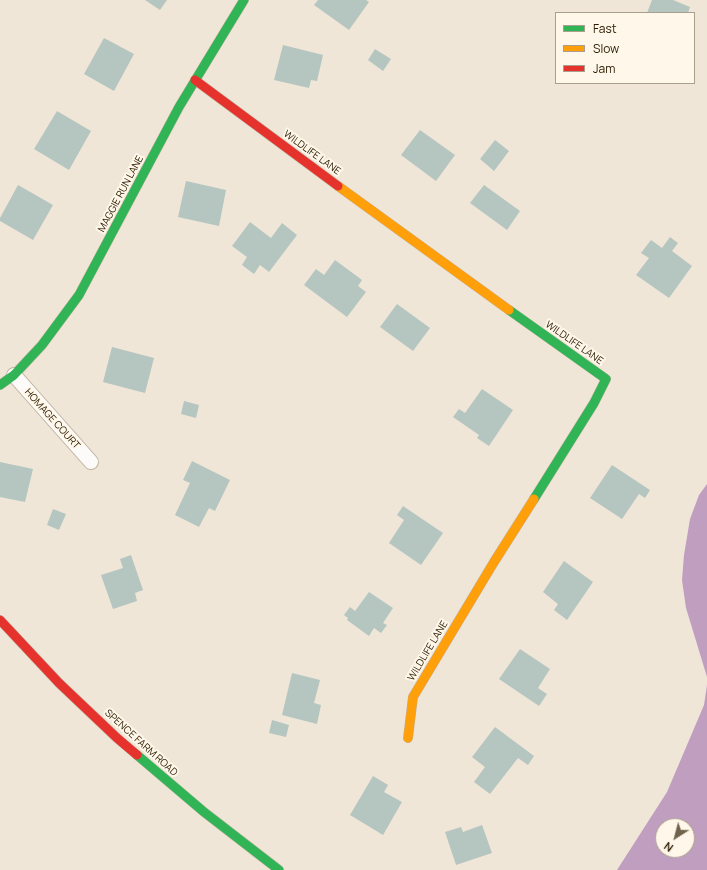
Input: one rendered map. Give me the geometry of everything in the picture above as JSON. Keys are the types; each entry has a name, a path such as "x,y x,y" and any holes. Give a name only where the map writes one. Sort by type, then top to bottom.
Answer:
{"street":[{"name":"MAGGIE RUN LANE","path":"0,386 14,375 57,327 79,295 179,107 244,0"},
{"name":"WILDLIFE LANE","path":"195,80 468,282 606,380 594,403 494,562 413,697 408,738"},
{"name":"HOMAGE COURT","path":"14,375 91,462"},
{"name":"SPENCE FARM ROAD","path":"0,620 59,682 117,738 204,812 279,870"}],"shaded area":[{"path":"707,484 707,677 686,608 682,580 684,555 690,519 699,495"},
{"path":"707,685 707,870 617,870 667,792 704,705"}],"building":[{"path":"145,0 167,0 160,10"},
{"path":"318,0 366,0 369,2 349,30 314,5"},
{"path":"652,0 673,0 690,7 688,12 647,12"},
{"path":"104,38 134,54 114,91 84,74"},
{"path":"283,45 323,55 317,81 311,80 309,88 274,80"},
{"path":"375,49 391,59 383,71 368,60"},
{"path":"57,111 91,131 69,170 34,149"},
{"path":"420,130 455,155 436,181 401,155"},
{"path":"495,140 509,151 494,171 480,159"},
{"path":"186,181 226,190 219,226 178,217"},
{"path":"18,185 53,205 33,240 0,221 0,218"},
{"path":"484,185 520,211 507,230 470,203"},
{"path":"250,222 271,238 282,223 297,235 269,272 260,265 254,274 242,265 247,257 232,246"},
{"path":"670,237 678,243 672,251 692,266 669,298 636,275 649,258 641,253 651,240 662,248"},
{"path":"335,260 362,280 358,286 366,292 347,317 304,285 316,269 324,275"},
{"path":"397,304 430,328 413,351 380,327"},
{"path":"112,347 154,358 145,393 103,382"},
{"path":"482,389 513,410 489,446 477,438 479,435 453,417 459,409 465,413"},
{"path":"184,401 199,405 196,418 181,414"},
{"path":"192,461 230,480 215,511 209,508 199,527 175,515 190,483 183,480"},
{"path":"0,462 33,469 25,502 0,497"},
{"path":"612,465 650,490 645,498 639,494 622,519 590,498"},
{"path":"403,506 443,533 421,565 389,543 404,520 397,515"},
{"path":"53,509 66,514 59,530 47,525"},
{"path":"131,555 143,590 135,593 137,601 113,609 101,575 123,568 120,559"},
{"path":"564,561 593,582 567,620 554,610 558,604 543,592"},
{"path":"369,592 393,608 383,623 387,625 381,633 374,628 369,636 347,620 348,618 344,615 350,607 355,611"},
{"path":"520,649 550,669 538,688 547,694 539,706 499,679"},
{"path":"292,673 320,680 314,703 321,705 317,724 282,715"},
{"path":"272,720 289,725 286,737 269,733"},
{"path":"495,727 534,756 528,765 518,758 490,794 474,782 485,767 472,757"},
{"path":"373,776 388,785 384,792 402,802 383,835 350,815"},
{"path":"482,825 492,853 456,865 445,832 461,827 463,832"}],"traffic: fast":[{"path":"0,385 14,375 42,345 79,295 179,107 244,0"},
{"path":"509,310 606,379 594,403 534,499"},
{"path":"137,755 204,812 279,870"}],"traffic: slow":[{"path":"338,186 509,310"},
{"path":"408,738 413,697 494,562 534,499"}],"traffic: jam":[{"path":"195,80 338,186"},
{"path":"0,620 59,683 137,755"}]}
